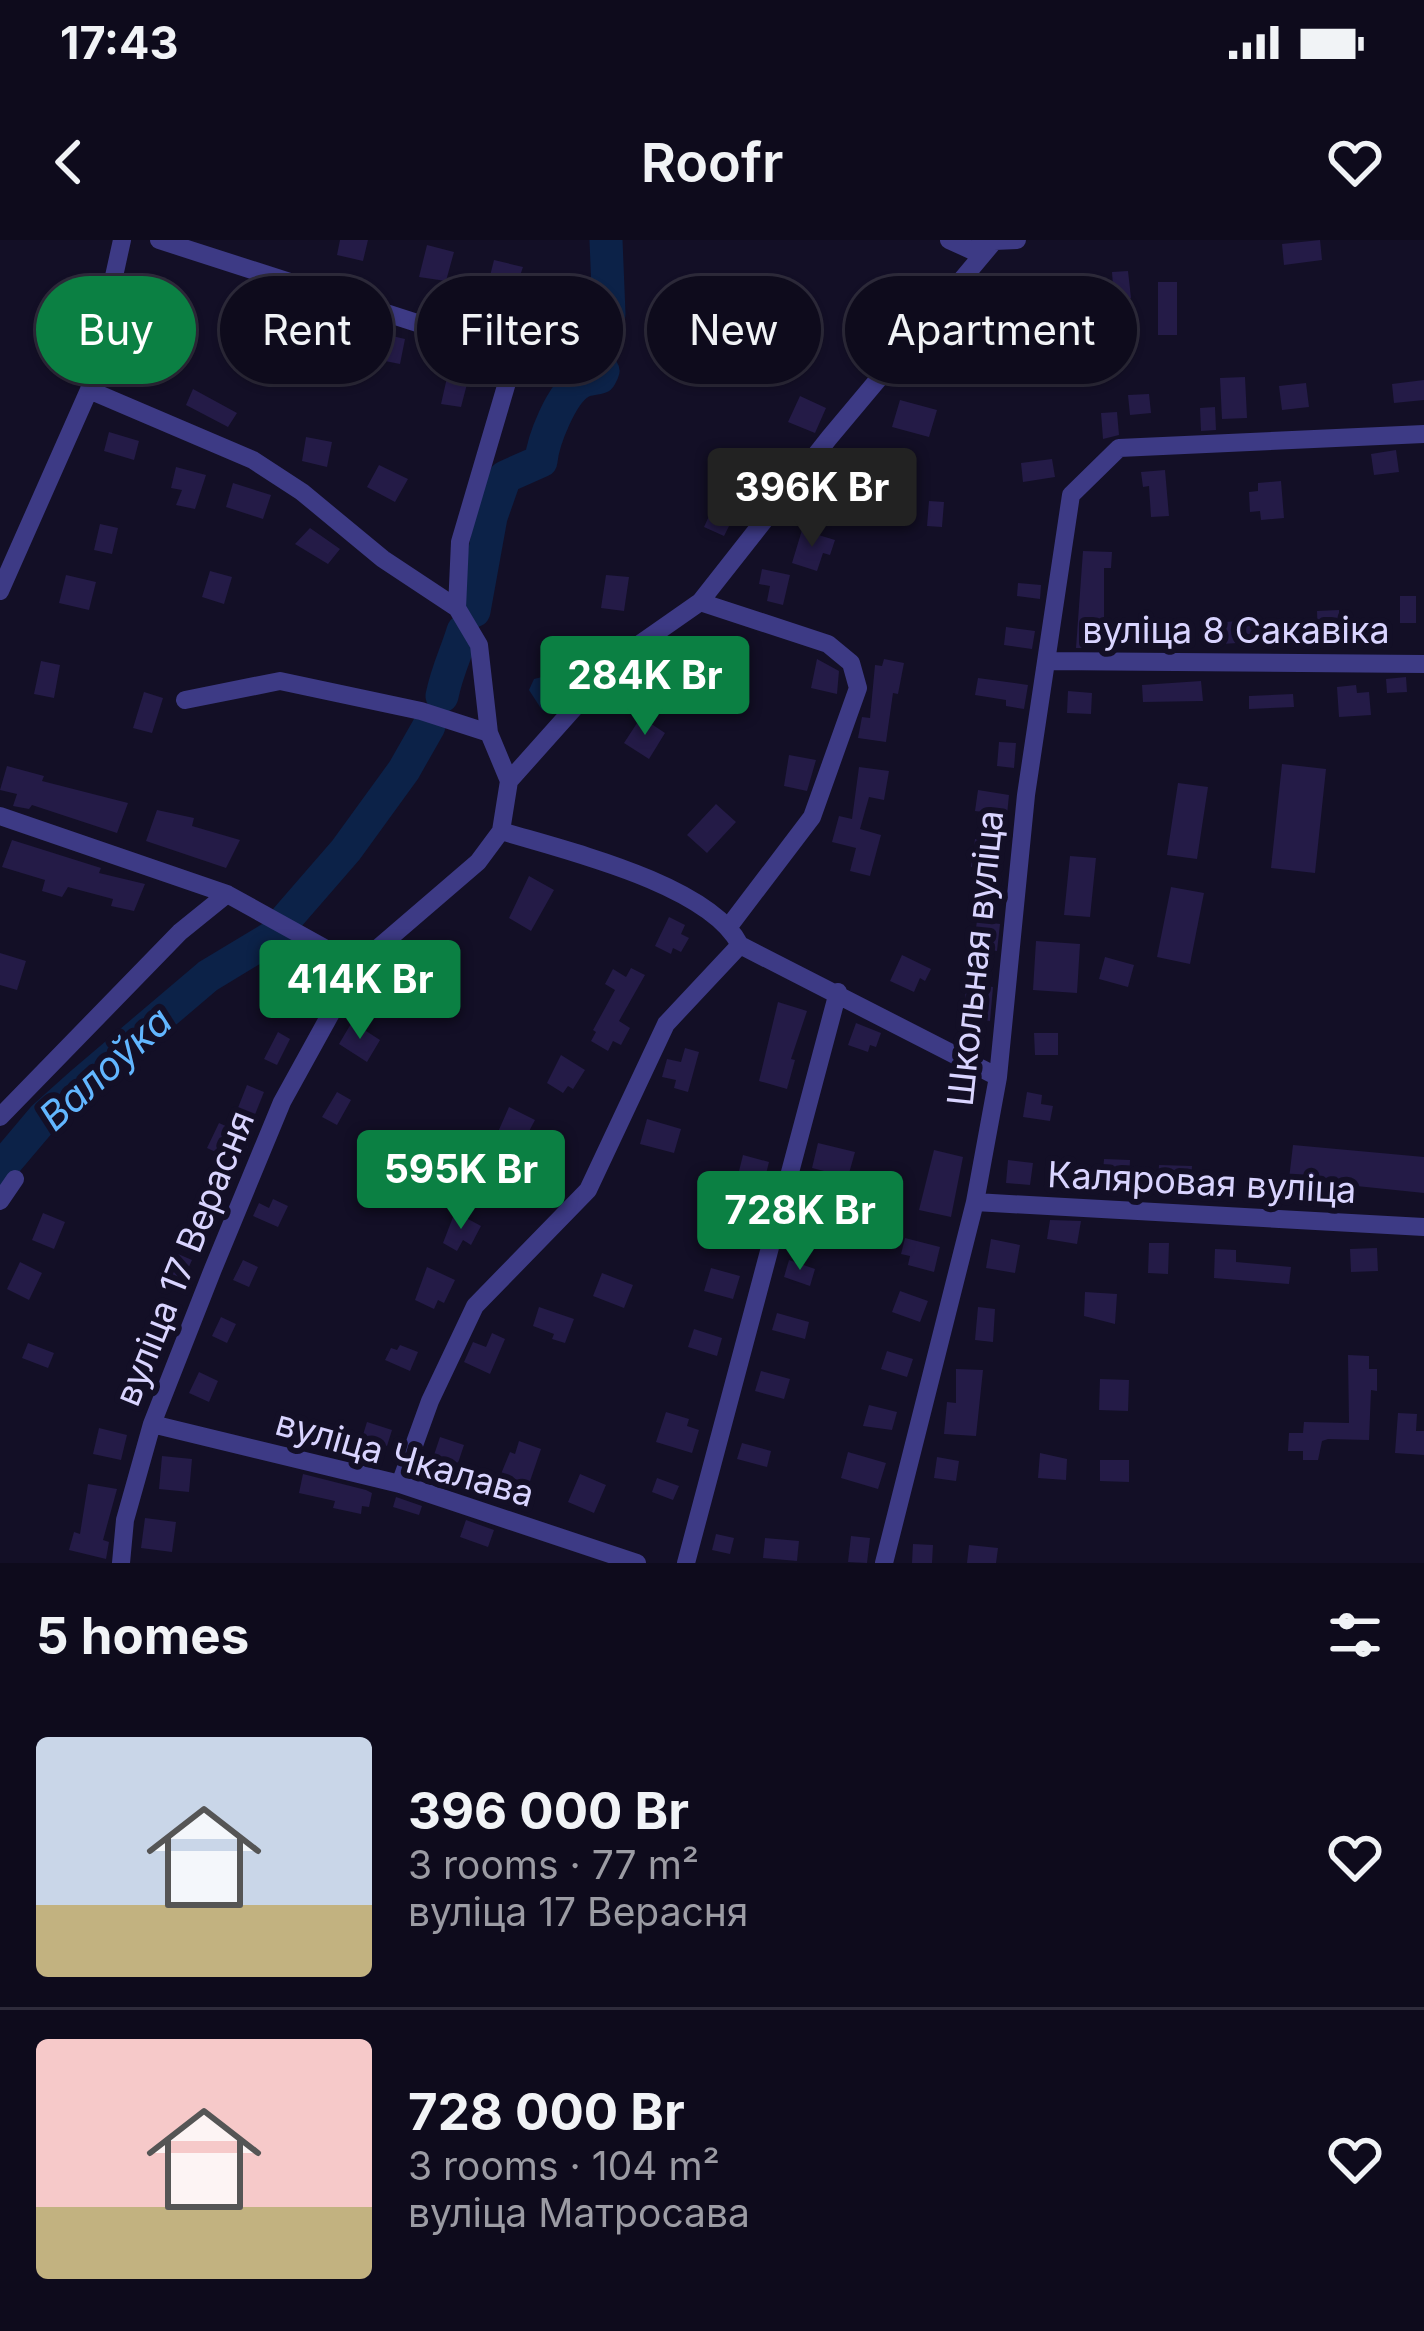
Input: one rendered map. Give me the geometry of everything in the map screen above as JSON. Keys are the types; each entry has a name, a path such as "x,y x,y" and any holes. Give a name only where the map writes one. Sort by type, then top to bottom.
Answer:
{"street":[{"path":"0,592 89,390 122,240"},
{"path":"159,240 498,349 511,369 460,542 457,608"},
{"path":"949,240 971,250 995,241 1017,240"},
{"path":"509,781 617,660 700,602 829,438 995,241"},
{"path":"89,390 253,460 302,492 383,559 457,608 479,645 489,733 509,781 501,831 635,871 730,925 740,945 998,1077"},
{"name":"Школьная вуліца","path":"884,1563 975,1202 998,1077 1026,795 1071,495 1120,448 1424,434"},
{"path":"700,602 828,644 851,663 858,688 812,817 730,925"},
{"name":"вуліца 8 Сакавіка","path":"1046,661 1424,664"},
{"path":"185,700 280,682 421,711 489,733"},
{"path":"0,816 227,894 357,966"},
{"name":"вуліца 17 Верасня","path":"121,1563 125,1520 152,1424 282,1102 357,966 478,862 501,831"},
{"path":"0,1117 180,932 227,894"},
{"path":"400,1484 430,1401 475,1306 588,1190 666,1024 740,945"},
{"path":"686,1563 838,992"},
{"path":"0,1201 15,1179"},
{"name":"Каляровая вуліца","path":"975,1202 1424,1227"},
{"name":"вуліца Чкалава","path":"152,1424 400,1484 637,1563"}],"water":[{"path":"546,676 565,689 566,700 553,713 542,710 529,690 534,679"}],"building":[{"path":"340,240 368,240 363,261 337,255"},
{"path":"1320,240 1322,260 1284,265 1282,244"},
{"path":"427,245 454,252 447,276 419,276"},
{"path":"494,260 523,267 520,276 490,276"},
{"path":"1158,282 1177,282 1177,335 1158,335"},
{"path":"393,336 405,339 400,364 393,363"},
{"path":"1245,377 1247,418 1222,419 1220,378"},
{"path":"1424,380 1424,400 1394,403 1392,384"},
{"path":"1306,383 1309,407 1282,410 1279,386"},
{"path":"446,384 467,384 461,407 441,404"},
{"path":"193,389 237,413 228,427 186,405"},
{"path":"1149,394 1151,413 1130,415 1128,395"},
{"path":"800,396 826,408 815,433 788,422"},
{"path":"900,400 937,410 929,437 892,427"},
{"path":"1215,407 1216,430 1201,431 1200,408"},
{"path":"1117,412 1119,435 1103,439 1101,413"},
{"path":"109,432 139,441 134,460 104,451"},
{"path":"306,437 332,442 327,467 302,461"},
{"path":"1396,450 1399,472 1374,475 1371,454"},
{"path":"854,458 875,465 868,487 847,480"},
{"path":"1052,459 1055,477 1023,482 1021,463"},
{"path":"379,465 408,479 395,502 367,487"},
{"path":"176,467 206,475 195,509 176,505 182,490 171,488"},
{"path":"1165,470 1169,516 1151,517 1149,486 1143,487 1141,472"},
{"path":"1281,481 1284,518 1261,520 1260,511 1250,512 1249,492 1258,491 1258,483"},
{"path":"233,483 271,495 263,519 226,507"},
{"path":"929,501 944,502 942,527 927,526"},
{"path":"710,514 730,524 724,536 704,527"},
{"path":"100,524 118,528 112,554 94,550"},
{"path":"310,528 340,549 328,564 295,544"},
{"path":"802,530 835,540 830,555 823,553 817,571 792,563"},
{"path":"1083,551 1112,552 1111,568 1104,568 1104,648 1076,648"},
{"path":"762,569 790,575 783,605 767,601 770,586 759,584"},
{"path":"210,571 232,577 224,604 202,597"},
{"path":"66,575 96,582 89,610 59,603"},
{"path":"606,575 629,577 624,611 601,608"},
{"path":"1018,583 1041,585 1040,599 1017,596"},
{"path":"1400,596 1416,596 1416,623 1400,623"},
{"path":"1339,610 1340,638 1318,640 1317,611"},
{"path":"1172,619 1172,644 1152,645 1152,620"},
{"path":"1282,619 1283,647 1267,647 1267,641 1222,644 1222,637 1204,638 1203,623"},
{"path":"1006,627 1035,631 1032,649 1004,645"},
{"path":"817,659 839,671 837,694 811,688"},
{"path":"884,659 904,663 898,694 893,693 886,742 858,738 862,717 870,718 875,665 882,666"},
{"path":"41,661 60,665 54,698 34,694"},
{"path":"670,673 697,688 683,710 657,694"},
{"path":"1406,677 1407,692 1387,693 1386,679"},
{"path":"978,678 1028,685 1024,709 1006,706 1006,700 975,695"},
{"path":"1201,681 1203,701 1143,702 1142,685"},
{"path":"1356,685 1357,693 1369,692 1371,715 1339,717 1337,687"},
{"path":"1068,691 1092,693 1091,714 1067,713"},
{"path":"144,692 163,698 152,733 133,728"},
{"path":"1293,694 1294,707 1249,709 1249,696"},
{"path":"641,717 665,733 649,759 624,743"},
{"path":"999,742 1016,743 1014,768 997,766"},
{"path":"789,755 816,760 807,791 784,786"},
{"path":"1282,764 1326,769 1315,873 1271,868"},
{"path":"7,766 44,776 42,781 128,803 117,833 32,805 29,809 13,806 17,794 0,790"},
{"path":"859,767 889,771 884,800 869,797 860,829 881,835 870,876 850,871 856,848 832,842 839,816 852,819"},
{"path":"1178,783 1208,787 1197,859 1167,855"},
{"path":"978,790 1009,795 1007,815 975,811"},
{"path":"716,804 736,822 707,853 687,835"},
{"path":"157,810 194,818 192,826 240,840 226,868 146,841"},
{"path":"975,839 1002,842 998,871 971,867"},
{"path":"12,840 101,868 99,873 145,884 134,911 111,906 113,899 68,887 62,897 42,891 45,880 2,867"},
{"path":"1070,856 1096,858 1090,917 1064,915"},
{"path":"529,876 554,890 531,931 509,918"},
{"path":"1171,887 1204,893 1190,964 1157,957"},
{"path":"669,917 685,925 681,934 689,938 681,952 673,948 671,954 655,946"},
{"path":"977,921 1000,924 997,951 973,947"},
{"path":"1036,941 1080,944 1077,993 1033,990"},
{"path":"412,945 423,952 398,987 388,980"},
{"path":"0,953 26,961 17,990 0,985"},
{"path":"902,955 931,969 914,992 890,981"},
{"path":"1105,957 1134,965 1128,987 1099,979"},
{"path":"631,968 645,975 619,1021 630,1028 621,1045 613,1041 608,1051 591,1041 615,990 605,984 613,969 626,977"},
{"path":"967,983 993,987 990,1021 973,1018 974,1007 964,1005"},
{"path":"778,1002 807,1011 787,1089 759,1081"},
{"path":"352,1022 380,1040 367,1062 339,1044"},
{"path":"856,1023 881,1033 876,1047 870,1045 868,1052 848,1045"},
{"path":"278,1032 290,1039 277,1065 264,1059"},
{"path":"1034,1033 1058,1033 1058,1055 1035,1055"},
{"path":"685,1048 699,1052 688,1092 674,1088 676,1080 662,1077 667,1059 681,1062"},
{"path":"561,1055 585,1070 573,1089 568,1086 563,1093 547,1083"},
{"path":"956,1081 974,1086 969,1106 951,1101"},
{"path":"247,1085 264,1092 244,1142 249,1144 235,1161 207,1148 219,1123 230,1128"},
{"path":"337,1092 351,1100 337,1125 322,1117"},
{"path":"1027,1092 1042,1095 1041,1104 1053,1106 1050,1121 1023,1117"},
{"path":"509,1107 535,1120 526,1137 516,1132 500,1164 512,1170 502,1190 496,1187 492,1195 471,1184 476,1176 472,1174 482,1155 487,1157"},
{"path":"647,1119 681,1129 674,1153 640,1144"},
{"path":"818,1143 855,1152 848,1177 812,1168"},
{"path":"1293,1145 1424,1157 1424,1193 1289,1179"},
{"path":"934,1150 963,1157 951,1217 919,1210"},
{"path":"743,1155 769,1162 764,1182 738,1175"},
{"path":"1104,1159 1130,1160 1129,1182 1102,1186"},
{"path":"1008,1160 1033,1163 1030,1185 1006,1183"},
{"path":"1159,1165 1192,1166 1190,1196 1157,1194"},
{"path":"273,1199 288,1206 278,1227 253,1216 259,1203 269,1208"},
{"path":"801,1208 826,1215 820,1236 794,1229"},
{"path":"730,1209 757,1215 752,1239 725,1232"},
{"path":"455,1212 481,1226 471,1245 463,1240 457,1251 443,1243"},
{"path":"43,1213 65,1222 54,1249 32,1240"},
{"path":"1050,1220 1081,1221 1077,1244 1047,1239"},
{"path":"905,1238 940,1247 934,1272 908,1265 910,1256 901,1254"},
{"path":"991,1239 1020,1245 1015,1273 986,1268"},
{"path":"1149,1243 1169,1243 1168,1274 1148,1273"},
{"path":"1377,1248 1378,1271 1351,1272 1350,1249"},
{"path":"1215,1249 1236,1250 1236,1262 1291,1267 1289,1284 1214,1278"},
{"path":"178,1254 192,1260 183,1280 169,1274"},
{"path":"243,1260 258,1267 249,1287 233,1280"},
{"path":"789,1260 815,1269 810,1286 784,1277"},
{"path":"20,1262 42,1273 29,1300 7,1289"},
{"path":"427,1267 455,1280 444,1303 438,1300 434,1309 415,1300"},
{"path":"711,1268 740,1276 733,1299 704,1291"},
{"path":"602,1273 633,1285 624,1308 593,1296"},
{"path":"900,1291 928,1301 920,1322 892,1312"},
{"path":"1085,1292 1117,1294 1115,1324 1084,1316"},
{"path":"539,1307 574,1319 565,1343 533,1326"},
{"path":"978,1307 995,1309 993,1342 975,1340"},
{"path":"155,1313 169,1319 159,1343 146,1338"},
{"path":"777,1313 809,1322 805,1339 772,1330"},
{"path":"221,1317 236,1324 227,1343 212,1336"},
{"path":"694,1329 722,1338 717,1356 688,1347"},
{"path":"492,1333 505,1339 490,1374 464,1362 473,1342 486,1347"},
{"path":"28,1343 54,1353 48,1368 22,1358"},
{"path":"400,1345 418,1352 410,1371 385,1360 391,1348 397,1350"},
{"path":"887,1351 913,1359 907,1377 881,1369"},
{"path":"1348,1355 1369,1356 1369,1369 1377,1369 1377,1391 1371,1390 1369,1440 1328,1439 1322,1441 1318,1460 1303,1460 1303,1451 1288,1451 1289,1433 1303,1433 1304,1422 1349,1423"},
{"path":"956,1369 983,1370 976,1436 944,1434 947,1402 956,1403"},
{"path":"761,1371 790,1379 784,1399 755,1391"},
{"path":"199,1372 218,1381 209,1402 189,1393"},
{"path":"132,1373 146,1378 137,1405 122,1400"},
{"path":"1100,1379 1129,1380 1128,1411 1099,1410"},
{"path":"869,1405 897,1412 892,1430 863,1426"},
{"path":"666,1412 689,1419 687,1426 699,1430 692,1453 656,1442"},
{"path":"1398,1413 1417,1414 1416,1431 1424,1431 1424,1455 1395,1453"},
{"path":"367,1422 392,1430 387,1446 362,1438"},
{"path":"99,1428 127,1435 121,1460 93,1454"},
{"path":"440,1437 464,1445 458,1463 434,1455"},
{"path":"519,1441 541,1449 529,1484 501,1474"},
{"path":"742,1443 771,1451 767,1467 737,1459"},
{"path":"848,1452 886,1463 878,1489 841,1478"},
{"path":"1040,1453 1067,1459 1066,1480 1038,1478"},
{"path":"162,1456 192,1459 189,1492 159,1489"},
{"path":"937,1457 959,1461 956,1481 934,1478"},
{"path":"1100,1460 1129,1460 1129,1482 1100,1481"},
{"path":"303,1474 372,1493 369,1507 362,1506 361,1514 333,1508 335,1501 299,1493"},
{"path":"580,1474 606,1485 594,1513 568,1502"},
{"path":"657,1478 679,1486 673,1500 652,1492"},
{"path":"88,1484 117,1489 103,1540 109,1542 106,1559 69,1550 74,1532 80,1534"},
{"path":"396,1497 422,1506 419,1515 393,1507"},
{"path":"145,1518 176,1522 172,1552 141,1548"},
{"path":"466,1520 494,1530 488,1547 460,1537"},
{"path":"716,1534 734,1538 730,1554 712,1550"},
{"path":"851,1536 870,1538 867,1563 848,1562"},
{"path":"765,1538 799,1541 797,1561 763,1558"},
{"path":"913,1544 933,1545 932,1563 912,1563"},
{"path":"969,1545 998,1548 996,1563 967,1563"}],"waterway":[{"name":"Валоўка","path":"474,611 491,517 505,477 541,461 549,430 567,396 603,371 586,345 604,329 609,314 606,240"},
{"name":"Валоўка","path":"442,696 463,631"},
{"name":"Валоўка","path":"287,918 346,850 404,770 429,726"},
{"name":"Валоўка","path":"0,1169 44,1117 208,976 276,935"}]}
